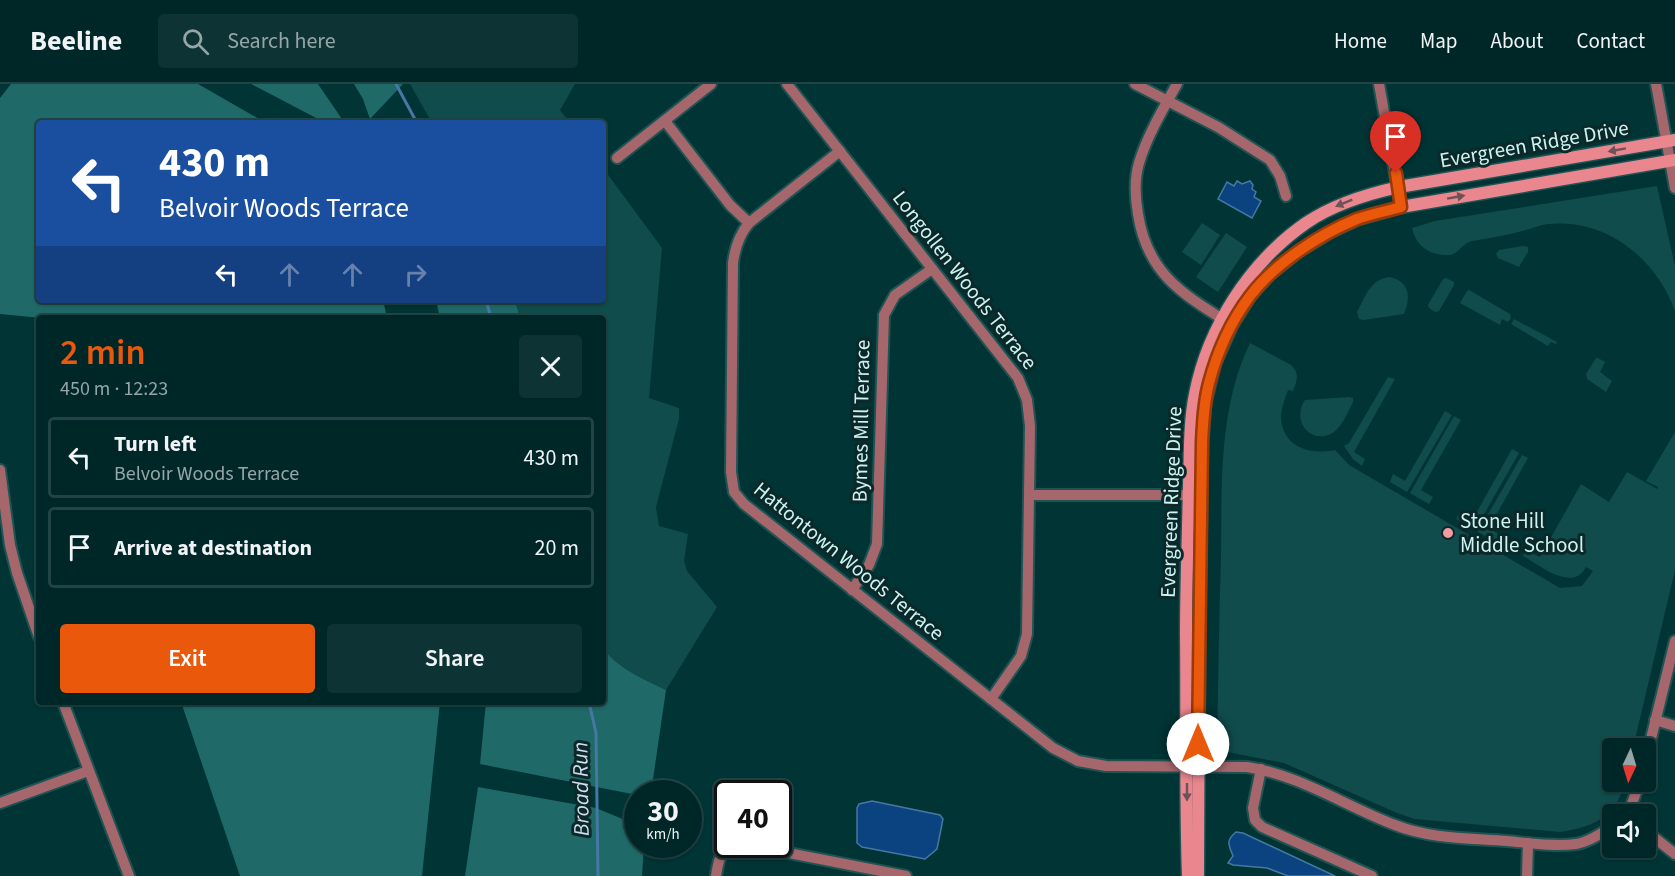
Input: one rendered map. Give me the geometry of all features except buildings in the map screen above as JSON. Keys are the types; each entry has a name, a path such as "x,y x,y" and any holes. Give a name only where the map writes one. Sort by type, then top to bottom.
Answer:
{"street":[{"path":"617,158 711,84"},
{"name":"Longollen Woods Terrace","path":"787,84 1022,386 1027,400 1029,495 1026,642 1015,666 991,699"},
{"path":"1135,84 1218,127 1270,160 1280,176 1286,196"},
{"path":"1177,84 1145,145 1138,164 1136,191 1139,221 1146,245 1158,267 1195,303 1227,322"},
{"path":"1379,84 1401,207"},
{"path":"1656,84 1671,141 1675,188"},
{"path":"665,121 730,205 749,223"},
{"name":"Evergreen Ridge Drive","path":"1188,876 1193,767 1195,495 1205,403 1227,322 1261,262 1307,222 1330,209 1356,199 1399,187 1671,141"},
{"name":"Hattontown Woods Terrace","path":"840,151 749,223 740,236 733,263 730,472 732,486 744,504 1053,748 1078,761 1106,766 1261,769 1289,777 1396,826 1415,832 1528,843 1576,844 1602,833"},
{"name":"Evergreen Ridge Drive","path":"1227,322 1269,275 1299,251 1330,232 1358,219 1401,207 1672,160"},
{"name":"Bymes Mill Terrace","path":"852,590 870,565 877,544 884,315 895,296 932,269"},
{"path":"0,470 10,545 36,628"},
{"path":"1029,495 1195,495"},
{"path":"1651,738 1675,641"},
{"path":"64,705 129,876"},
{"path":"1655,720 1675,726"},
{"name":"Evergreen Ridge Drive","path":"1193,767 1198,876"},
{"path":"1261,769 1253,808 1255,820 1262,827 1372,876"},
{"path":"0,803 88,771"},
{"path":"1656,839 1675,854"},
{"path":"1527,876 1528,843"},
{"path":"792,854 906,876"},
{"path":"716,876 720,858"},
{"path":"844,876 846,864"}],"green space":[{"path":"410,84 575,84 560,110 568,120 430,120"},
{"path":"606,172 662,248 649,398 679,408 679,419 656,507 659,526 688,534 684,561 687,571 717,607 666,690 622,666 606,651 606,315 519,315 516,303 606,303"},
{"path":"1657,186 1675,266 1675,311 1655,274 1642,259 1626,245 1590,228 1569,224 1545,224 1472,241 1455,253 1442,255 1430,252 1420,245 1412,228 1435,221"},
{"path":"1202,223 1220,235 1201,265 1182,252"},
{"path":"1226,233 1247,247 1218,292 1196,277"},
{"path":"1528,247 1528,252 1519,267 1498,258 1496,254 1499,250"},
{"path":"1390,277 1402,282 1407,291 1408,302 1404,314 1359,319 1357,312 1369,289 1383,278"},
{"path":"1443,279 1454,282 1454,285 1439,311 1435,312 1428,305"},
{"path":"1469,290 1510,314 1511,318 1508,322 1502,319 1500,325 1460,303"},
{"path":"1514,319 1557,342 1556,344 1551,342 1548,346 1511,324"},
{"path":"1250,343 1291,365 1296,371 1296,384 1293,391 1288,390 1281,418 1283,428 1293,443 1308,450 1335,450 1349,465 1560,588 1582,586 1593,571 1586,567 1573,578 1556,575 1523,556 1525,550 1540,557 1581,484 1609,502 1627,472 1657,489 1658,487 1646,481 1675,432 1675,570 1635,738 1602,738 1602,792 1622,792 1616,804 1602,804 1602,818 1583,827 1560,832 1415,819 1284,763 1217,750 1222,476 1227,421 1240,368"},
{"path":"1596,358 1605,362 1600,372 1612,381 1606,392 1587,379 1586,374"},
{"path":"1388,377 1395,379 1354,452 1365,459 1362,466 1353,459 1344,446 1349,443"},
{"path":"1353,398 1353,402 1335,432 1315,436 1304,428 1300,415 1305,400"},
{"path":"1445,411 1452,415 1407,492 1390,482 1393,474 1405,481"},
{"path":"1454,416 1461,420 1421,490 1433,497 1429,504 1410,493"},
{"path":"1512,449 1519,453 1475,530 1456,519 1460,512 1473,519"},
{"path":"1522,455 1528,458 1489,528 1500,535 1496,542 1478,532"}],"shaded area":[{"path":"11,84 198,84 261,120 36,120 36,303 384,303 386,315 36,315 36,317 0,314 0,98"},
{"path":"251,84 318,84 343,120 320,120"},
{"path":"354,84 403,84 370,119 363,99"},
{"path":"437,303 516,303 519,315 439,315"},
{"path":"606,651 622,666 666,690 653,780 624,780 624,792 480,764 486,705 606,705"},
{"path":"182,705 440,705 422,876 240,876"},
{"path":"478,787 596,808 624,820 624,858 643,858 642,876 465,876"}],"water":[{"path":"1237,181 1242,184 1250,181 1253,185 1252,189 1256,192 1254,197 1261,201 1252,218 1218,199 1227,182 1234,186"},
{"path":"872,801 940,815 943,819 937,849 925,859 862,847 857,843 857,808 859,804"},
{"path":"1236,832 1243,833 1335,876 1288,876 1267,868 1228,863 1233,856 1229,841"}],"waterway":[{"name":"Broad Run","path":"396,84 415,120"},
{"name":"Broad Run","path":"487,303 490,315"},
{"name":"Broad Run","path":"590,705 596,733 598,876"}],"place":[{"name":"Stone Hill Middle School","path":"1448,533"}],"route":[{"path":"1198,744 1202,442 1205,403 1215,363 1232,325 1250,296 1269,275 1299,251 1330,232 1358,219 1401,207 1396,173"}]}
